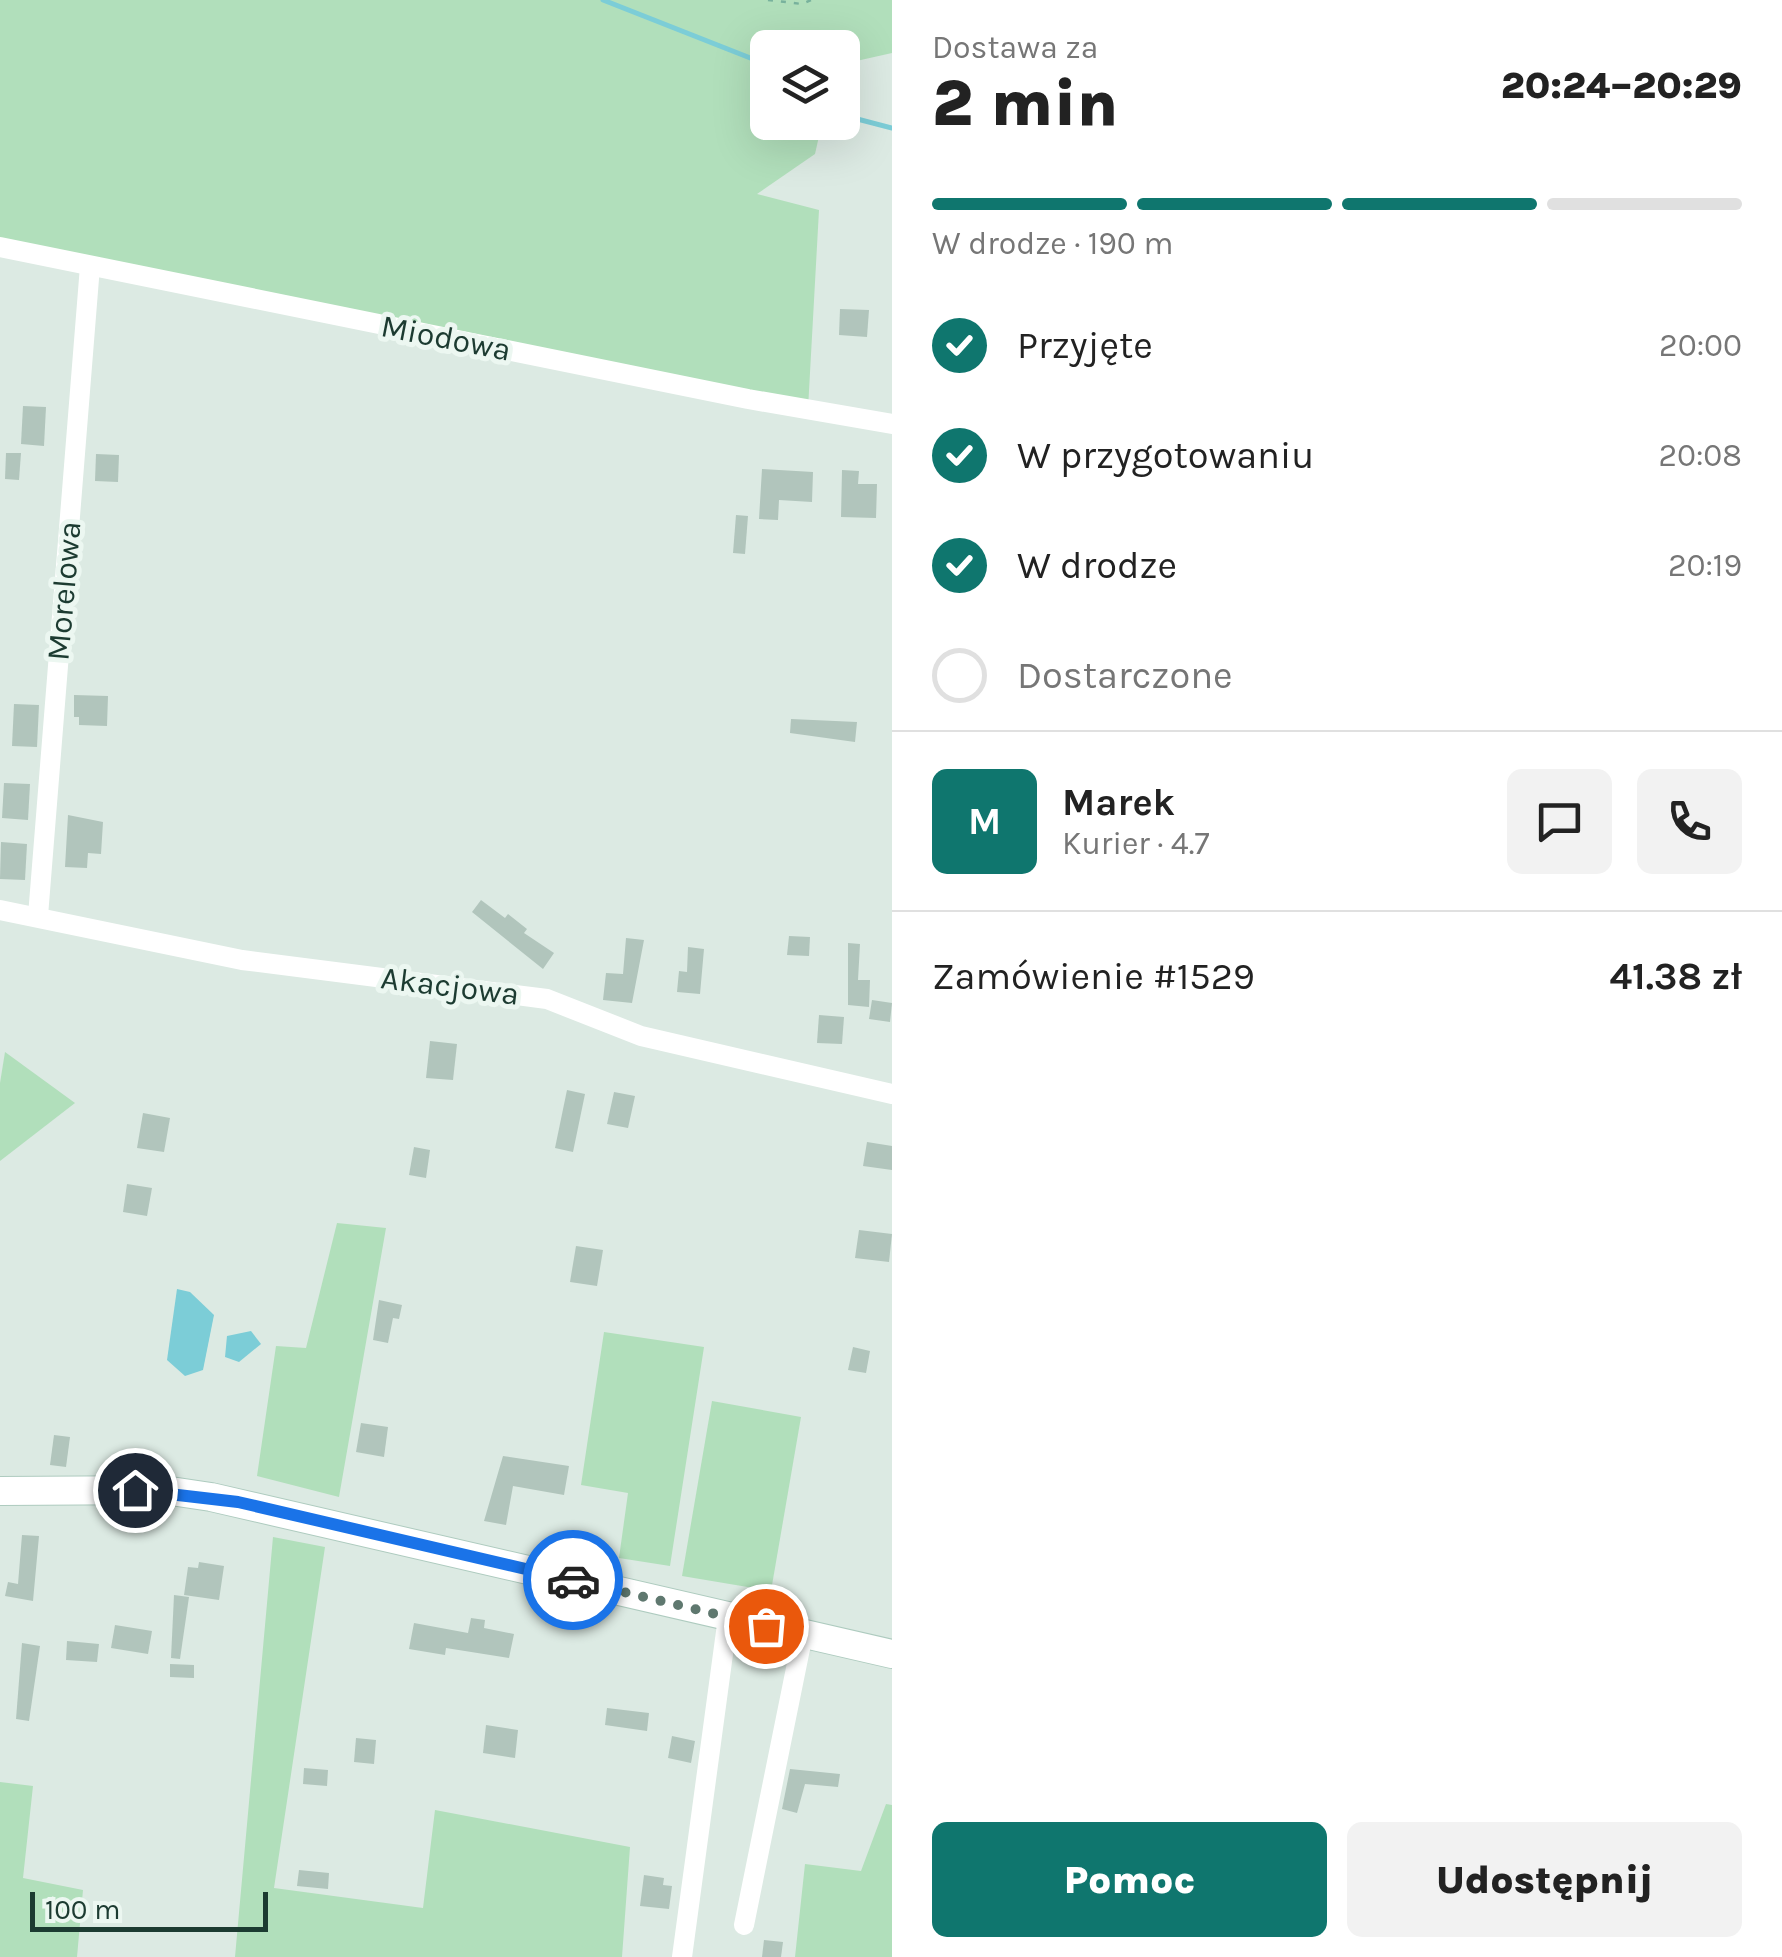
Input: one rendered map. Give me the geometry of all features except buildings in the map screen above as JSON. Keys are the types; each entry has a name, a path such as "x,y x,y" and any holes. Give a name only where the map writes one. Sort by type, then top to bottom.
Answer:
{"main road":[{"path":"0,1491 129,1489 212,1497 892,1654"}],"street":[{"name":"Miodowa","path":"0,248 748,400 892,424"},
{"name":"Morelowa","path":"38,916 90,266"},
{"name":"Akacjowa","path":"0,910 242,960 547,998 641,1036 892,1094"},
{"path":"682,1957 728,1617"},
{"path":"744,1924 803,1634"}],"path":[{"path":"768,0 802,4 811,0"}],"green space":[{"path":"0,0 892,0 892,53 860,60 860,30 750,30 750,140 818,140 815,154 757,194 819,210 808,409 0,247"},
{"path":"5,1052 75,1103 0,1161 0,1083"},
{"path":"337,1223 386,1228 339,1497 257,1476 276,1346 306,1348"},
{"path":"604,1332 704,1347 670,1566 619,1558 628,1493 581,1485"},
{"path":"712,1401 801,1417 771,1591 682,1576"},
{"path":"273,1537 325,1547 274,1888 423,1908 435,1810 630,1847 622,1957 235,1957"},
{"path":"0,1782 33,1786 23,1878 83,1890 77,1957 0,1957"},
{"path":"886,1804 892,1805 892,1957 795,1957 805,1864 861,1871"}],"water":[{"path":"177,1289 190,1292 214,1315 203,1370 185,1376 167,1360"},
{"path":"251,1331 261,1344 239,1362 225,1357 227,1336"}],"waterway":[{"path":"603,0 750,58"},
{"path":"860,120 892,128"}],"way so far":[{"path":"573,1580 766,1626"}],"route":[{"path":"135,1490 164,1490 238,1502 573,1580"}]}
